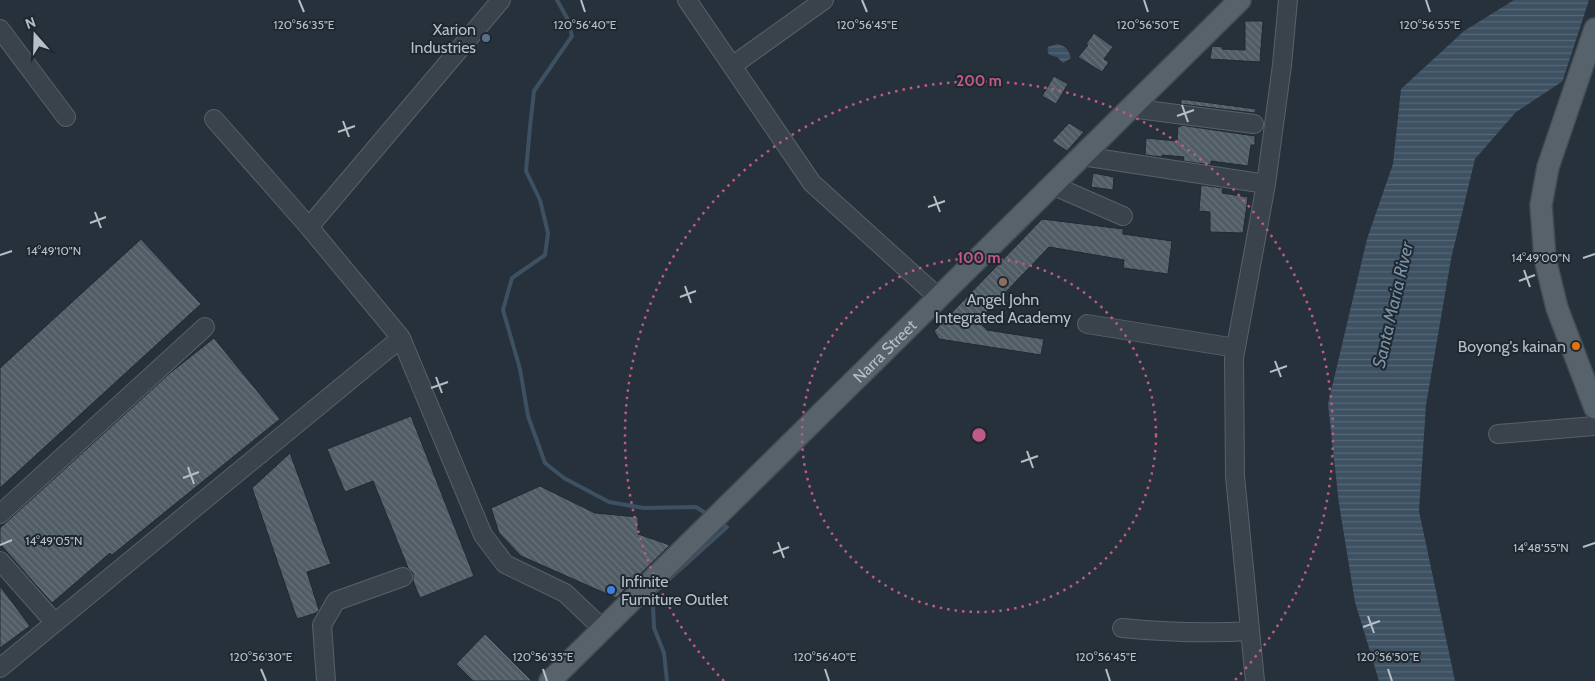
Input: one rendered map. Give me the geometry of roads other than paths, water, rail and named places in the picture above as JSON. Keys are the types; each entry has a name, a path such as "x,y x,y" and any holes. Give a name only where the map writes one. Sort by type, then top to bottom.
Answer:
{"main road":[{"name":"Narra Street","path":"550,681 1240,0"},
{"path":"1595,29 1548,167 1541,205 1545,258 1557,308 1595,408"}],"street":[{"path":"309,227 501,0"},
{"path":"687,0 812,183 938,297"},
{"path":"732,66 824,0"},
{"path":"1255,681 1235,476 1234,358 1266,184 1282,65 1288,0"},
{"path":"0,29 66,117"},
{"path":"1130,108 1254,124"},
{"path":"214,119 309,227 401,338 483,535 505,564 565,593 602,628"},
{"path":"1082,156 1266,184"},
{"path":"1052,185 1123,216"},
{"path":"1087,324 1236,348"},
{"path":"0,514 205,328"},
{"path":"0,668 401,338"},
{"path":"1498,434 1595,426"},
{"path":"0,561 54,623"},
{"path":"326,681 322,625 336,601 403,577"},
{"path":"1122,628 1177,632 1220,633 1250,631"}],"water":[{"name":"Santa Maria River","path":"1514,0 1595,0 1595,60 1516,112 1475,159 1451,259 1426,405 1419,511 1455,681 1379,681 1355,602 1339,504 1328,404 1367,239 1393,164 1401,89 1464,31"},
{"path":"1057,44 1066,48 1071,58 1063,63 1048,52 1048,47"}],"waterway":[{"path":"557,0 567,18 572,36 534,91 526,171 540,200 548,233 545,255 512,278 503,310 520,369 528,416 545,463 564,478 609,502 644,508 696,507 707,514"},
{"path":"667,681 664,653 654,628 653,604 655,592 727,527 720,523"}],"place":[{"name":"Xarion Industries","path":"486,38"},
{"name":"Angel John Integrated Academy","path":"1003,282"},
{"name":"Boyong's kainan","path":"1576,346"},
{"name":"Infinite Furniture Outlet","path":"611,590"}]}
